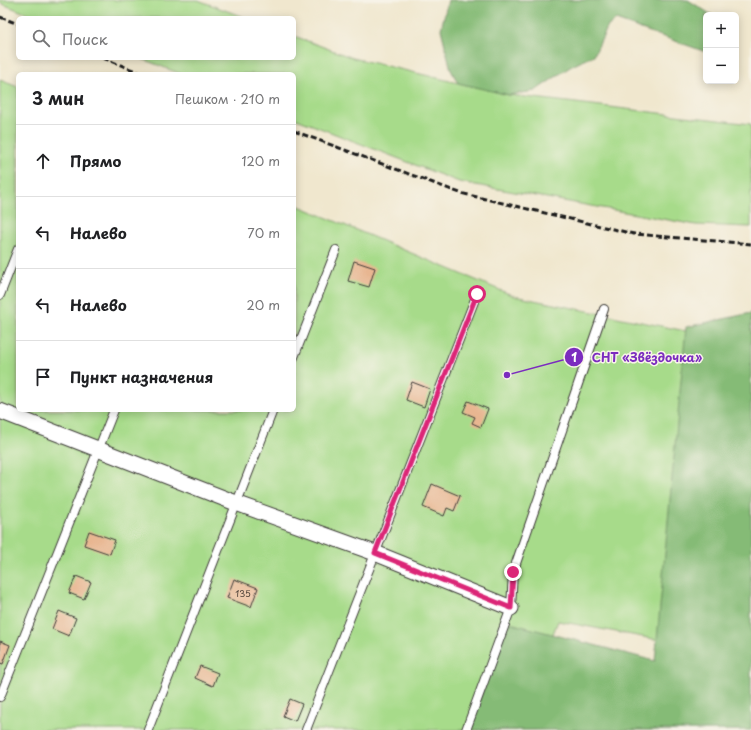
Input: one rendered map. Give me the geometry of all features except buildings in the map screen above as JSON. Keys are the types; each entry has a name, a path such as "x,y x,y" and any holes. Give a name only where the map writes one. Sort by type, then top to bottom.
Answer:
{"street":[{"path":"0,411 236,503 375,553 511,608"}],"lane":[{"path":"296,352 336,250"},
{"path":"0,295 16,254"},
{"path":"306,730 477,294"},
{"path":"466,730 511,608 513,572 604,309"},
{"path":"0,697 113,412"},
{"path":"148,730 272,412"}],"green space":[{"path":"0,0 198,0 241,16 33,16 0,3"},
{"path":"448,0 688,0 707,12 703,12 703,51 616,20 608,26 594,55 570,67 535,91 509,95 458,83 451,70 441,29"},
{"path":"296,37 353,58 509,95 751,124 751,227 696,225 459,182 296,119 296,72 176,72 145,60 296,60"},
{"path":"0,80 16,86 16,412 296,412 296,205 514,296 725,339 685,645 558,621 516,730 0,730"},
{"path":"751,313 751,730 469,730 506,622 655,661 686,327"}],"railway":[{"path":"0,17 16,23"},
{"path":"108,60 138,72"},
{"path":"296,132 460,193 634,234 751,244"}],"place":[{"name":"СНТ «Звёздочка»","path":"507,375"}],"route":[{"path":"477,294 375,553 511,608 513,572"}]}
